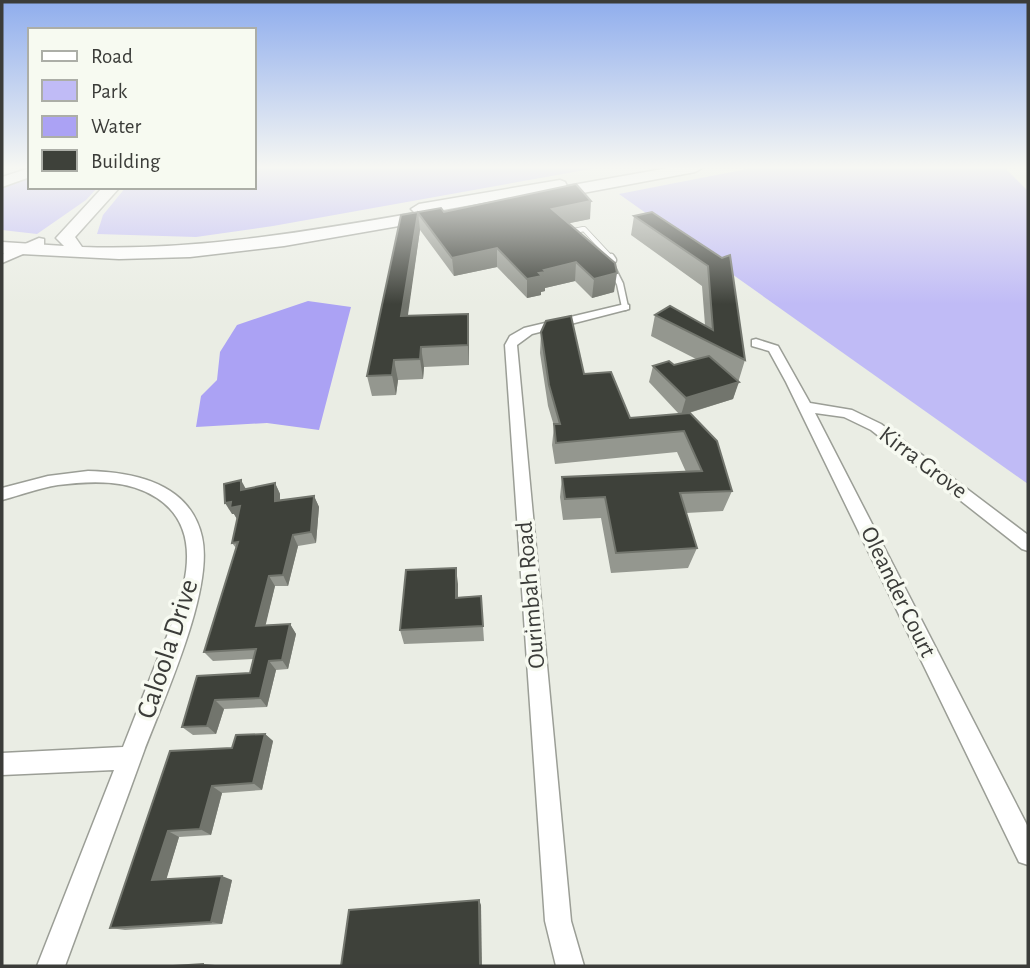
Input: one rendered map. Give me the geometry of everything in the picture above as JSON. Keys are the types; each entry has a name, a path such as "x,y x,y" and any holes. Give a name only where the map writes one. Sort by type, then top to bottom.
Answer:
{"highway":[{"path":"10,252 83,213"},
{"path":"74,245 65,238 90,213"},
{"path":"10,252 74,245 157,245 240,238 388,213"},
{"path":"10,252 150,253 275,242 439,213"},
{"path":"10,252 150,253"}],"street":[{"name":"Ourimbah Road","path":"570,966 558,920 511,345 514,339 528,331 625,307"},
{"name":"Oleander Court","path":"756,342 774,349 806,407 1028,853"},
{"name":"Kirra Grove","path":"806,407 848,413 876,427 1028,544"},
{"name":"Caloola Drive","path":"2,495 79,477 135,480 164,493 176,504 191,527 196,562 187,606 51,966"},
{"path":"2,764 130,758"}],"lane":[{"path":"570,236 567,231 571,229 587,231 611,257 612,261 609,262"},
{"path":"601,261 609,262"},
{"path":"609,262 621,284 625,307"}],"green space":[{"path":"2,213 67,213 37,234 2,230"},
{"path":"344,213 196,237 97,234 103,215"},
{"path":"646,213 1028,213 1028,484"}],"water":[{"path":"308,301 351,307 319,430 267,423 196,427 201,396 217,380 220,352 237,325"}],"building":[{"path":"418,213 401,316 468,314 468,345 421,347 420,359 394,360 392,375 367,376 401,215"},
{"path":"418,213 557,213 615,263 617,273 594,279 576,262 544,270 546,272 539,273 542,276 527,279 497,248 452,258"},
{"path":"654,213 722,258 730,255 745,360 655,315 670,306 713,330 708,266 634,216"},
{"path":"571,316 584,374 611,372 630,418 690,413 717,441 732,491 680,493 697,548 616,553 605,497 565,499 562,477 702,471 684,431 556,443 554,424 560,424 549,385 541,332 546,321"},
{"path":"709,356 739,382 686,398 653,366 669,361 674,365"},
{"path":"241,480 241,490 275,483 275,501 314,496 311,532 293,535 283,575 269,576 256,626 290,624 282,660 269,661 260,698 215,700 207,726 182,727 197,676 250,673 256,649 204,652 238,542 232,543 240,506 230,508 231,502 225,503 224,484"},
{"path":"456,568 456,598 481,596 483,626 400,630 406,570"},
{"path":"265,734 253,783 212,786 200,829 168,831 152,880 222,876 211,922 110,928 170,751 232,748 236,735"},
{"path":"479,900 480,966 341,966 349,910"}]}
